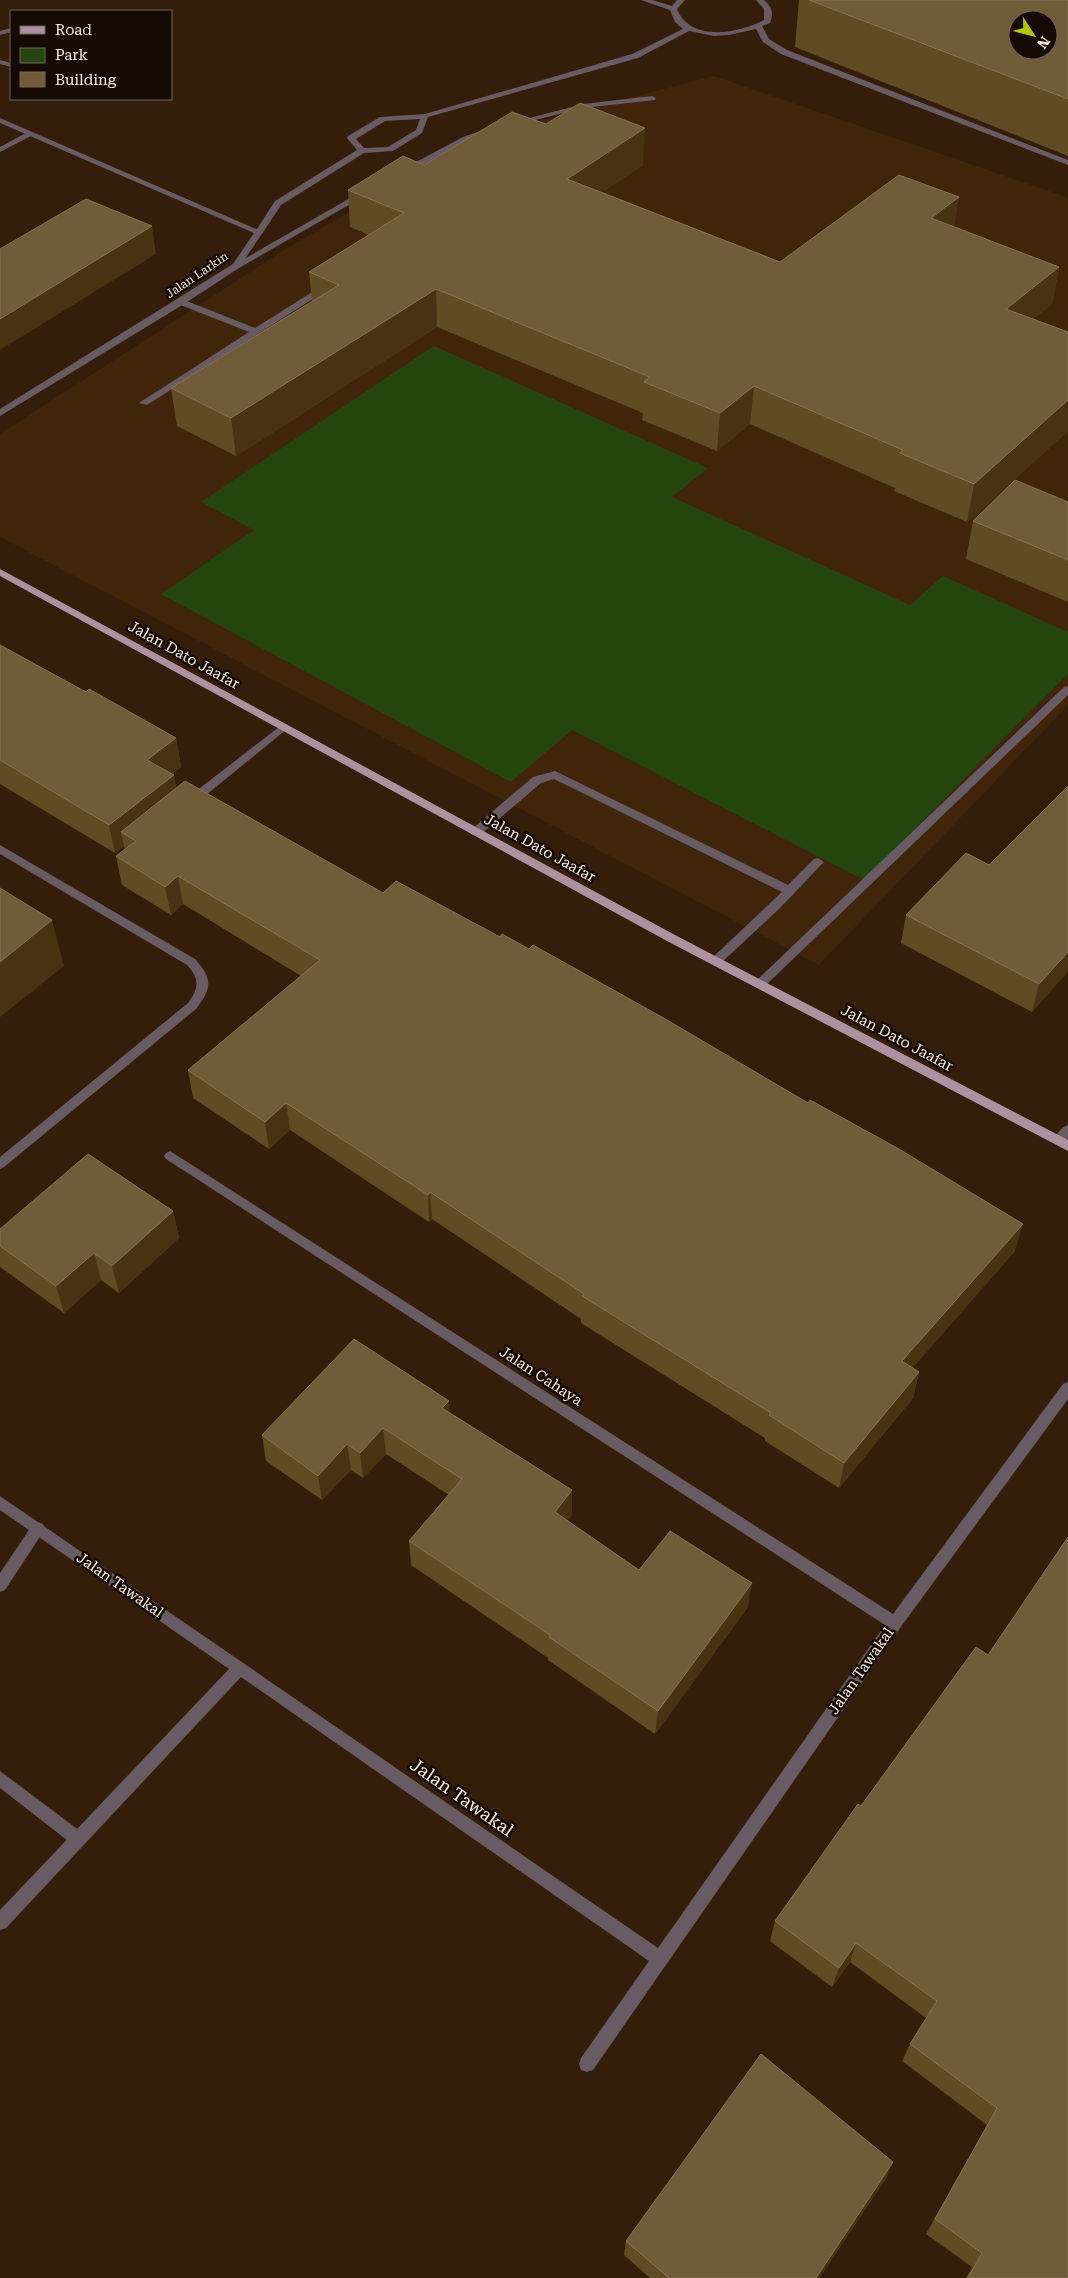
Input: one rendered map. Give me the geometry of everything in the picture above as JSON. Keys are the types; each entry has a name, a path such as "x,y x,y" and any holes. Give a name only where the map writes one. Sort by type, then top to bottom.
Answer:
{"main road":[{"name":"Jalan Dato Jaafar","path":"0,572 476,832 1064,1144"}],"street":[{"path":"645,0 673,9"},
{"path":"681,0 673,9 674,16 680,23 690,28 718,34 734,34 759,27 767,21 770,14 768,7 760,0"},
{"path":"759,27 766,40 784,52 1068,163"},
{"path":"425,116 419,130 390,149 362,151 351,138 383,119 425,116 635,56 690,28"},
{"path":"505,126 554,112 592,104 624,98 652,98"},
{"path":"0,120 259,232"},
{"path":"397,175 466,139 496,128"},
{"path":"0,150 31,134"},
{"name":"Jalan Larkin","path":"0,413 236,266 278,203 362,151"},
{"path":"236,266 372,189"},
{"path":"144,403 330,284"},
{"path":"181,302 254,331"},
{"path":"760,984 1068,689"},
{"path":"179,811 283,727"},
{"path":"476,832 537,780 555,775 790,891"},
{"path":"0,849 191,962 200,971 204,982 201,995 192,1006 0,1164"},
{"path":"716,961 818,862"},
{"path":"1064,1144 1068,1130"},
{"name":"Jalan Cahaya","path":"170,1156 895,1623"},
{"name":"Jalan Tawakal","path":"587,2064 895,1623 1068,1388"},
{"name":"Jalan Tawakal","path":"0,1502 660,1959"},
{"path":"0,1585 38,1528"},
{"path":"0,1922 240,1668"},
{"path":"0,1778 78,1839"}],"shaded area":[{"path":"714,76 1066,197 1068,200 1068,705 819,965 0,537 0,434 281,252 478,137"}],"green space":[{"path":"434,346 708,468 672,497 910,605 943,576 1068,632 1068,674 864,880 572,730 511,782 161,594 254,530 201,502"}],"building":[{"path":"809,0 1068,0 1068,99"},
{"path":"580,103 645,128 567,179 780,262 899,175 959,197 931,218 1059,267 1006,309 1068,332 1068,400 974,484 900,453 903,450 754,386 720,413 644,382 650,377 436,289 231,418 171,388 339,285 309,272 404,213 348,190 403,156 424,165 512,112 546,124"},
{"path":"86,199 152,226 0,319 0,249"},
{"path":"1015,480 1068,502 1068,560 973,521"},
{"path":"0,645 86,692 89,689 176,738 147,760 174,775 109,825 0,760"},
{"path":"185,781 383,893 396,881 500,937 502,934 529,949 533,945 667,1020 808,1103 810,1100 899,1149 1023,1224 902,1361 919,1372 844,1463 769,1415 771,1413 582,1296 584,1294 430,1192 428,1195 286,1103 265,1122 188,1070 320,960 178,876 165,887 116,856 136,841 121,832"},
{"path":"1068,786 1068,952 1039,984 906,915 966,853 989,865"},
{"path":"0,888 52,920 0,962"},
{"path":"88,1154 173,1211 112,1266 94,1253 56,1286 0,1246 0,1229"},
{"path":"354,1339 449,1401 442,1408 572,1490 555,1512 639,1570 670,1531 752,1583 658,1711 549,1637 550,1635 409,1541 462,1479 383,1428 360,1453 347,1444 318,1476 262,1435"},
{"path":"1068,1537 1068,2278 968,2278 982,2253 935,2219 997,2108 910,2044 937,2001 856,1943 839,1968 775,1921 858,1804 861,1806 976,1647 988,1655"},
{"path":"761,2054 893,2162 816,2278 669,2278 626,2241"}]}
